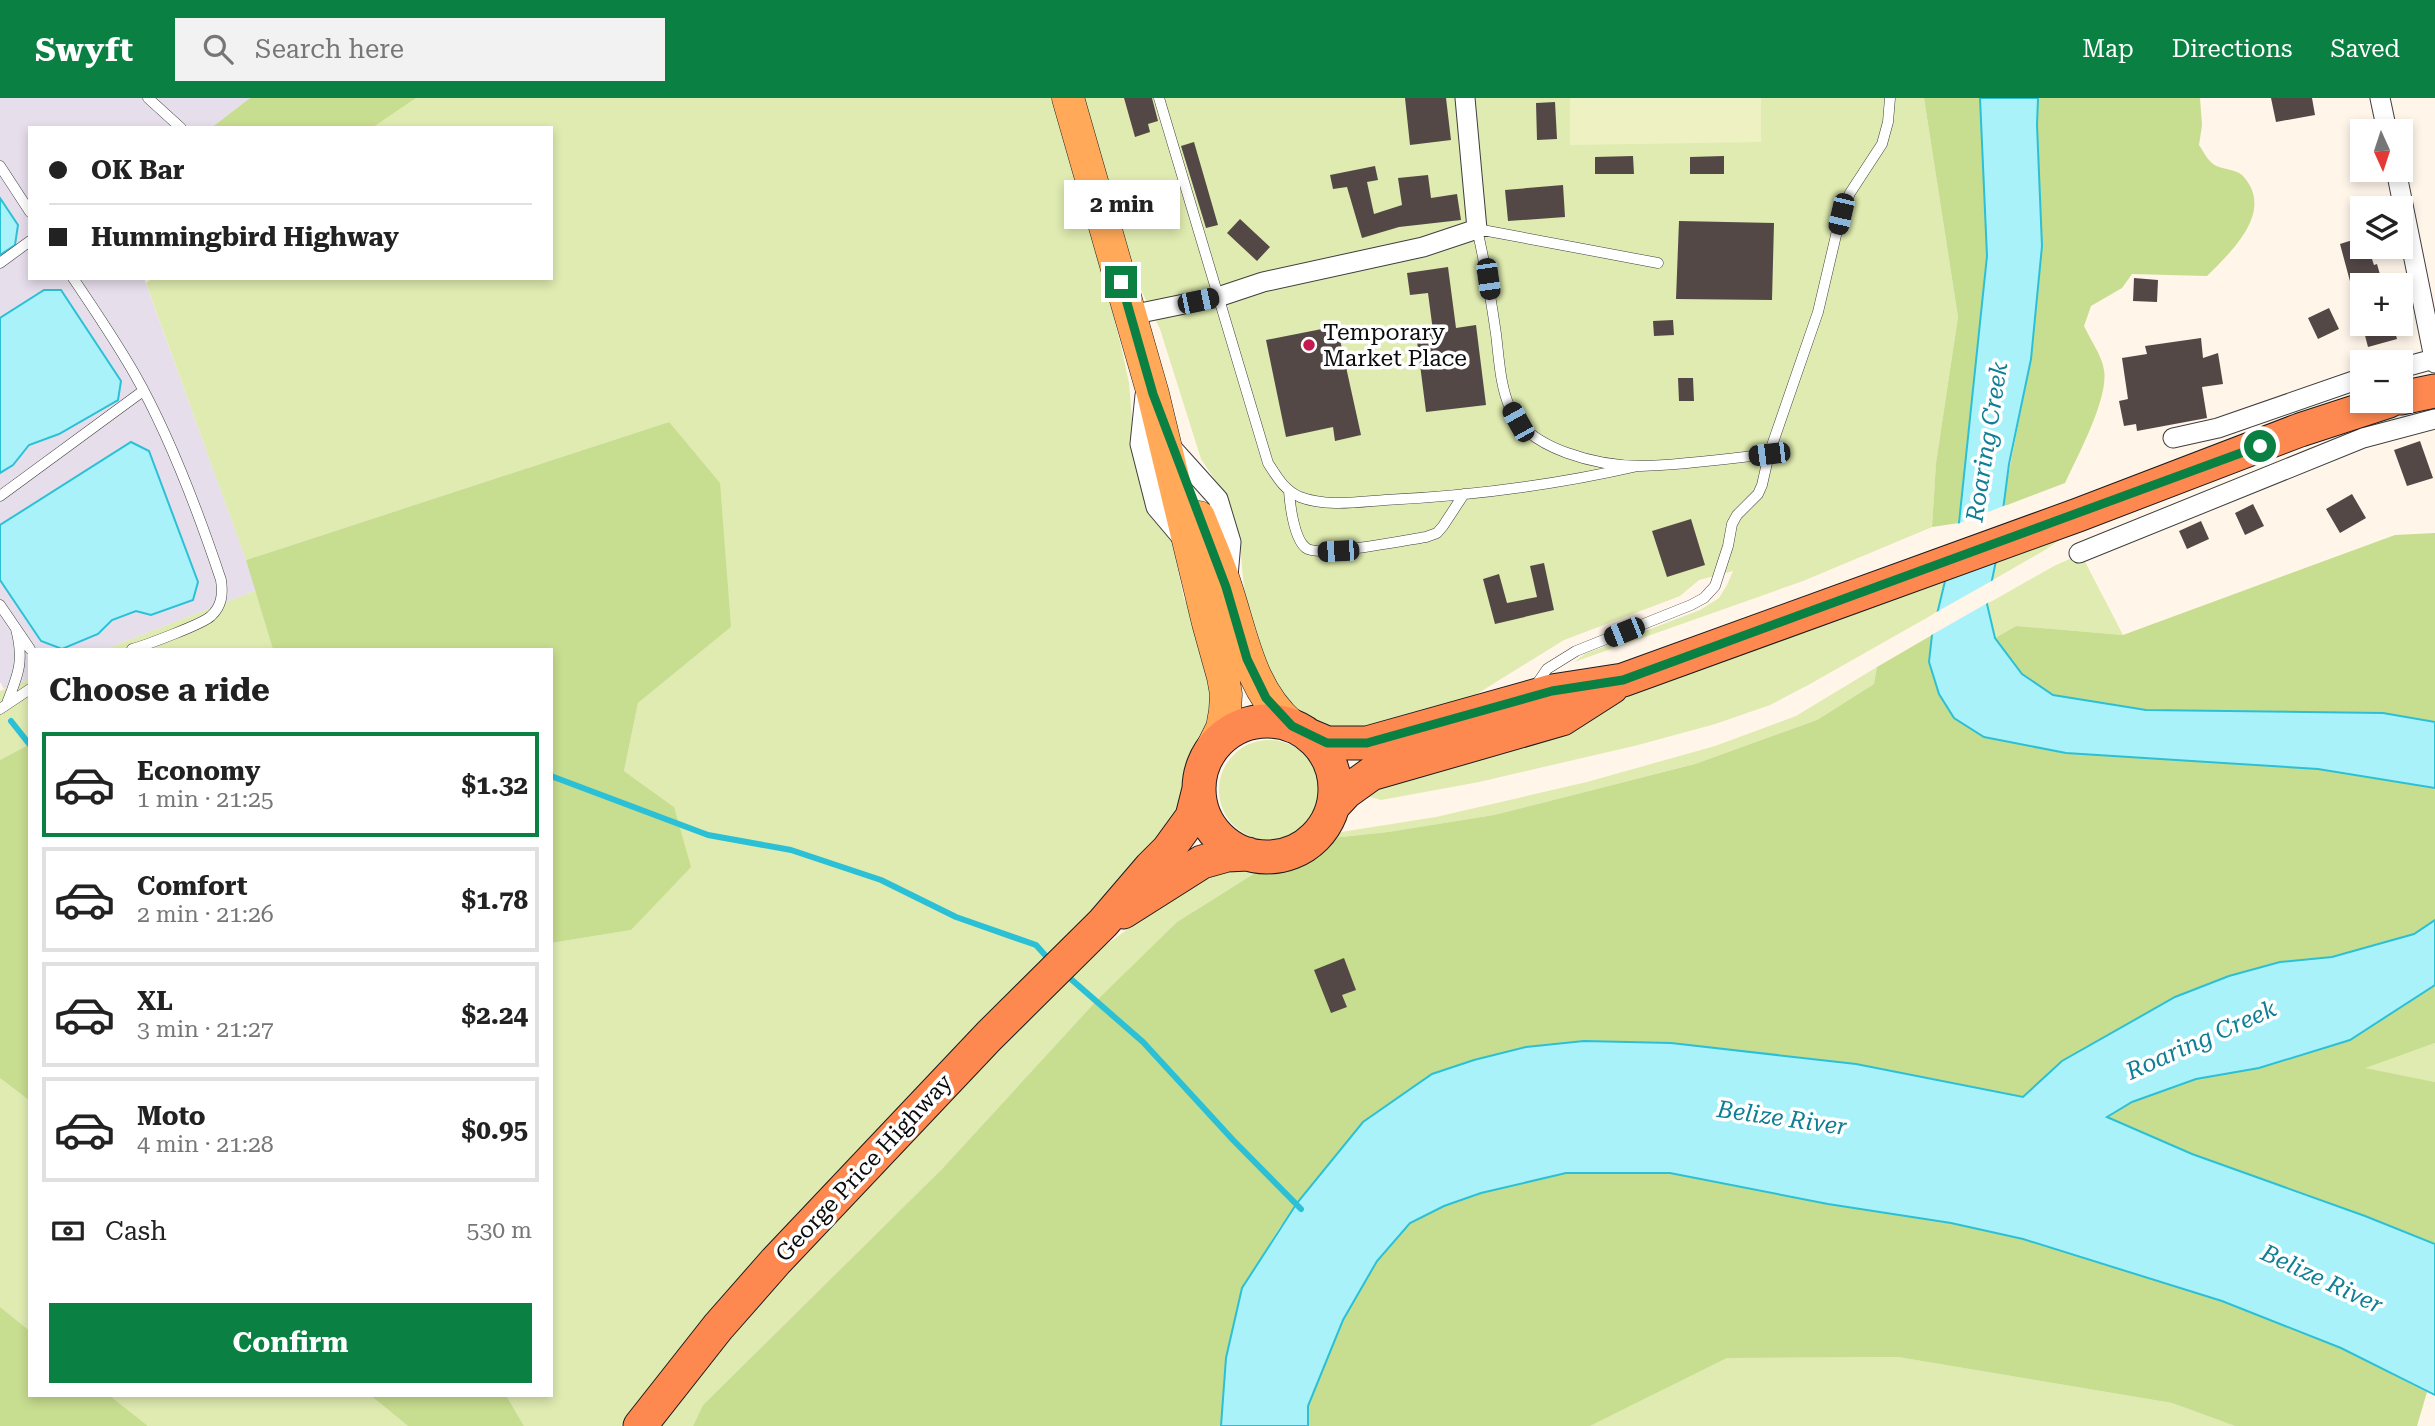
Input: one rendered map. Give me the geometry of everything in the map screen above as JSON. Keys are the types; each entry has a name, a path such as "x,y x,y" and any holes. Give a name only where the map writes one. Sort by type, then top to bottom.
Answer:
{"highway":[{"path":"2413,396 2435,391"},
{"path":"1300,730 1317,743 1329,761 1335,783 1333,806 1327,821 1317,835 1297,849 1273,856 1248,854 1229,844 1213,830 1203,811 1199,789 1210,752 1226,735 1246,725 1269,721 1300,730 1327,743 1367,743 1552,691 1623,680 2352,413"},
{"path":"1333,806 1346,792 1371,774 1562,719 1623,680"},
{"name":"George Price Highway","path":"640,1426 718,1327 776,1261 989,1036 1103,923 1185,829 1196,808 1199,789"},
{"name":"George Price Highway","path":"1103,923 1166,887 1202,862 1227,855 1248,854"}],"main road":[{"path":"1068,98 1150,384 1226,694 1222,728 1210,752"},
{"path":"1150,384 1226,587 1253,673 1273,707 1300,730"}],"street":[{"path":"1131,315 1218,297 1263,282 1423,247 1477,229 1465,98"},
{"path":"2380,98 2384,119"},
{"path":"2398,182 2435,361 2413,366"},
{"path":"2173,438 2218,428 2350,382"},
{"path":"2079,552 2350,443 2384,431 2435,419"}],"lane":[{"path":"148,98 179,126"},
{"path":"1159,98 1269,463 1289,491 1303,498 1342,503 1464,494 1577,480 1638,466 1695,463 1769,454"},
{"path":"1527,698 1547,669 1576,651 1691,606 1704,598 1715,586 1722,570 1732,524 1737,515 1758,494 1762,485 1769,454 1818,312 1841,214 1850,192 1882,144 1888,122 1890,98"},
{"path":"0,166 28,209"},
{"path":"1638,466 1566,453 1537,439 1518,422 1509,407 1504,387 1488,279 1477,229 1658,263"},
{"path":"0,263 28,242"},
{"path":"74,280 144,391 167,441 221,580 223,593 220,603 210,617 134,648"},
{"path":"0,496 144,391"},
{"path":"1289,491 1291,513 1298,537 1304,548 1315,552 1414,539 1437,533 1464,494"},
{"path":"0,605 29,648"},
{"path":"4,706 21,666 21,650 16,629"},
{"path":"4,706 28,690"}],"shaded area":[{"path":"0,98 250,98 214,126 28,126 28,280 145,280 257,590 109,648 28,648 28,680 4,689 0,682"}],"green space":[{"path":"250,98 416,98 375,126 214,126"},
{"path":"416,98 1052,98 1090,225 1121,346 1129,383 1134,444 1171,536 1184,599 1191,610 1206,655 1213,706 1191,787 1169,829 639,1401 621,1426 524,1426 507,1397 553,1397 553,943 631,930 674,807 624,771 638,703 731,627 669,422 246,560 146,283 150,280 553,280 553,126 375,126"},
{"path":"1083,98 1924,98 1958,317 1936,463 1932,527 1803,581 1574,662 1585,654 1700,610 1719,598 1733,571 1699,580 1680,596 1564,640 1467,700 1371,726 1334,729 1308,720 1293,709 1260,663 1244,588 1240,545 1226,496 1201,459 1160,329 1141,290"},
{"path":"1570,98 1761,98 1761,142 1570,145"},
{"path":"1924,98 1980,98 1987,256 1959,523 1932,527 1936,463 1958,317"},
{"path":"2038,98 2200,98 2202,125 2199,145 2215,165 2242,175 2251,188 2254,202 2247,229 2228,255 2207,276 2132,274 2122,288 2091,306 2084,326 2101,359 2104,382 2102,396 2084,443 2065,483 2002,507 2031,359 2042,246"},
{"path":"669,422 720,483 731,627 638,703 624,771 674,807 691,867 631,930 553,943 553,648 273,648 246,560"},
{"path":"2081,525 2045,550 1991,581 1997,556"},
{"path":"2435,533 2435,722 2383,713 2146,710 2053,695 2022,674 1995,638 2016,626 2123,635 2395,535"},
{"path":"2081,554 2123,635 2016,626 1995,638 1987,604"},
{"path":"1946,574 1937,612 1770,705 1715,724 1638,745 1479,782 1381,800 1364,795 1379,784"},
{"path":"257,590 274,648 109,648"},
{"path":"1932,635 1929,662 2066,753 2318,769 2435,788 2435,920 2414,934 2332,957 2280,962 2062,1061 2023,1097 1856,1064 1671,1043 1584,1041 1526,1047 1432,1074 1280,1227 1242,1288 1226,1358 1221,1426 693,1426 703,1405 942,1169 1097,1000 1177,922 1263,868 1284,868 1311,859 1332,838 1494,815 1695,764 1817,720 1874,684 1877,667"},
{"path":"1877,667 1874,684 1817,720 1695,764 1494,815 1332,838 1335,833 1436,817 1587,782 1715,746 1796,716"},
{"path":"28,680 28,745 0,760 0,691"},
{"path":"1259,740 1279,740 1305,754 1316,771 1319,790 1316,809 1305,826 1279,840 1259,840 1241,832 1227,818 1219,800 1219,780 1227,762 1241,748"},
{"path":"28,745 28,1099 0,1078 0,760"},
{"path":"1244,866 1263,868 1177,922 1097,1000 942,1169 703,1405 693,1426 656,1426 698,1370 944,1101 1088,958 1201,876"},
{"path":"2435,985 2435,1043 2365,1068 2435,1082 2435,1244 2192,1154 2106,1117 2132,1102 2196,1079 2259,1068 2349,1040"},
{"path":"2435,1043 2435,1082 2363,1068"},
{"path":"0,1078 28,1099 28,1329 0,1307"},
{"path":"1566,1173 1670,1173 1828,1204 1951,1223 2023,1239 2222,1301 2341,1348 2427,1392 2417,1426 2235,1426 2172,1403 1898,1357 1727,1358 1590,1426 1308,1426 1308,1406 1343,1320 1377,1261 1410,1223 1444,1206 1481,1193"},
{"path":"0,1307 28,1329 28,1397 112,1397 148,1426 0,1426"},
{"path":"1898,1357 2172,1403 2235,1426 1590,1426 1727,1358"},
{"path":"112,1397 372,1397 408,1426 148,1426"},
{"path":"372,1397 507,1397 524,1426 408,1426"}],"water":[{"name":"Roaring Creek","path":"1980,98 2038,98 2042,246 2031,359 2009,464 1997,556 1987,604 1995,638 2022,674 2053,695 2146,710 2383,713 2435,722 2435,788 2318,769 2066,753 1984,737 1954,718 1939,694 1929,662 1932,635 1959,523 1987,256"},
{"path":"0,198 18,225 15,245 0,255"},
{"path":"44,290 61,290 121,381 118,400 59,434 29,445 13,465 0,473 0,318"},
{"path":"131,442 149,451 198,582 193,600 151,615 136,611 112,620 98,634 64,648 41,641 0,580 0,525"},
{"path":"2435,920 2435,985 2350,1040 2259,1068 2196,1079 2132,1102 2107,1117 2192,1154 2435,1244 2435,1395 2341,1348 2222,1301 2023,1239 1951,1223 1828,1204 1670,1173 1566,1173 1481,1193 1444,1206 1410,1223 1377,1261 1343,1320 1308,1406 1308,1426 1221,1426 1226,1358 1242,1288 1297,1203 1363,1122 1432,1074 1526,1047 1584,1041 1671,1043 1856,1064 2023,1097 2062,1061 2175,997 2229,976 2280,962 2332,957 2414,934"}],"pier":[{"path":"2006,505 2001,555 1942,575 1955,525"},
{"path":"1995,579 1991,601 1928,637 1933,614"}],"building":[{"path":"1124,98 1152,98 1158,121 1148,124 1150,132 1135,137"},
{"path":"1405,98 1446,98 1451,140 1410,145"},
{"path":"2271,98 2312,98 2315,115 2276,122"},
{"path":"1555,102 1557,139 1537,140 1536,103"},
{"path":"1194,142 1218,225 1206,228 1181,146"},
{"path":"1633,156 1634,174 1595,174 1595,157"},
{"path":"1724,156 1724,174 1690,174 1690,157"},
{"path":"1375,166 1378,180 1367,182 1374,214 1402,205 1398,178 1428,175 1431,198 1457,194 1461,220 1399,227 1362,238 1347,187 1333,189 1330,175"},
{"path":"1563,185 1565,217 1508,221 1505,190"},
{"path":"1240,219 1270,247 1257,261 1227,233"},
{"path":"1679,221 1774,223 1772,300 1676,299"},
{"path":"2350,241 2350,259 2372,259 2380,273 2350,273 2350,281 2340,244"},
{"path":"1448,267 1456,328 1476,325 1486,405 1426,412 1416,333 1433,331 1428,293 1410,295 1407,273"},
{"path":"2134,278 2158,280 2157,302 2133,301"},
{"path":"2329,308 2339,329 2318,339 2308,318"},
{"path":"1673,320 1674,335 1654,336 1653,321"},
{"path":"1337,326 1361,435 1335,441 1333,427 1286,437 1266,340"},
{"path":"2365,336 2396,336 2397,339 2368,347"},
{"path":"2201,338 2203,358 2218,353 2223,384 2202,387 2207,418 2137,431 2136,424 2124,426 2119,401 2128,399 2122,358 2147,354 2145,346"},
{"path":"1678,378 1693,378 1694,401 1679,401"},
{"path":"2420,441 2433,478 2407,486 2394,450"},
{"path":"2352,494 2366,518 2340,533 2326,509"},
{"path":"2253,504 2264,526 2245,535 2235,513"},
{"path":"1691,519 1705,565 1667,577 1652,531"},
{"path":"2201,521 2209,539 2187,549 2179,531"},
{"path":"1544,563 1554,610 1495,624 1483,579 1499,574 1507,603 1537,597 1530,566"},
{"path":"1344,958 1356,990 1342,995 1347,1007 1331,1013 1314,970"}],"waterway":[{"path":"11,721 28,742"},
{"path":"553,777 708,835 791,850 881,880 956,917 1036,945 1045,955"},
{"path":"1072,980 1143,1042 1301,1209"}],"place":[{"name":"Temporary Market Place","path":"1309,345"}],"route":[{"path":"1121,282 1153,394 1226,587 1253,673 1266,698 1282,717 1292,726 1327,743 1367,743 1552,691 1623,680 2260,446"}],"water label":[{"name":"Belize River","path":"1782,1118"},
{"name":"Belize River","path":"2322,1279"}]}
